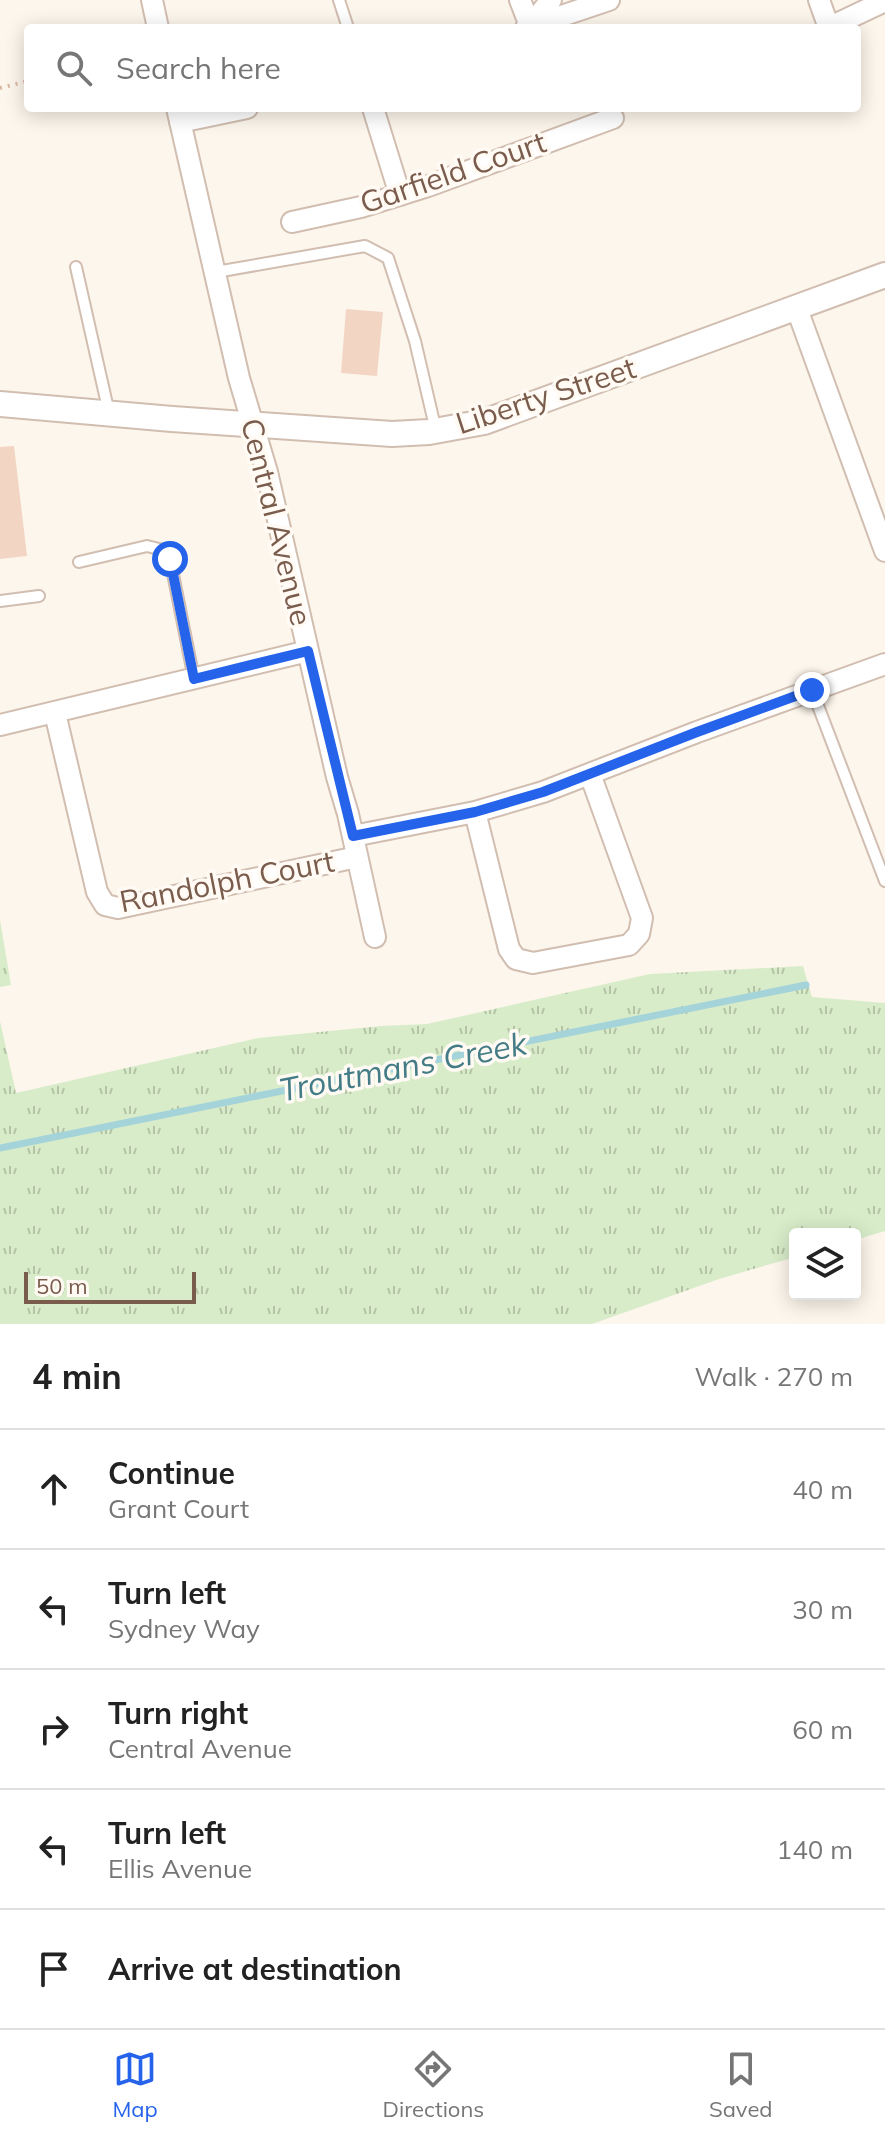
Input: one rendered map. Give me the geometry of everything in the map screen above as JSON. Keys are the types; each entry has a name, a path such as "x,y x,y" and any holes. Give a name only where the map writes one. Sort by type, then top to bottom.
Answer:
{"street":[{"path":"152,0 157,24"},
{"path":"520,0 527,24"},
{"path":"531,24 551,0"},
{"path":"537,24 609,0"},
{"path":"819,0 827,24"},
{"path":"836,24 885,1"},
{"path":"178,115 208,112"},
{"path":"374,112 400,195"},
{"name":"Central Avenue","path":"178,115 239,378 267,472 375,937"},
{"name":"Garfield Court","path":"292,222 400,195 613,118"},
{"name":"Liberty Street","path":"0,404 392,434 436,431 484,422 885,275"},
{"path":"797,309 885,551"},
{"path":"0,725 308,651"},
{"path":"355,847 543,792 885,664"},
{"name":"Randolph Court","path":"55,713 97,892 105,905 118,908 355,847"},
{"path":"475,812 509,949 516,959 533,963 629,945 639,934 642,918 590,774"}],"lane":[{"path":"339,0 347,24"},
{"path":"216,272 365,246 388,258 415,341 436,431"},
{"path":"76,267 109,413"},
{"path":"79,562 147,546 163,550 170,559 194,679"},
{"path":"0,601 39,596"},
{"path":"812,690 885,881"}],"path":[{"path":"0,88 24,82"}],"green space":[{"path":"0,920 11,985 0,987"},
{"path":"803,966 812,997 885,1003 885,1231 861,1238 861,1228 789,1228 789,1259 719,1279 592,1324 0,1324 0,1021 16,1093 258,1038 427,1024 650,974"}],"building":[{"path":"346,309 383,312 377,376 341,373"},
{"path":"14,446 27,556 0,559 0,447"}],"waterway":[{"name":"Troutmans Creek","path":"0,1148 806,985"}],"route":[{"path":"170,559 194,679 308,651 353,836 475,812 543,792 812,690"}]}
